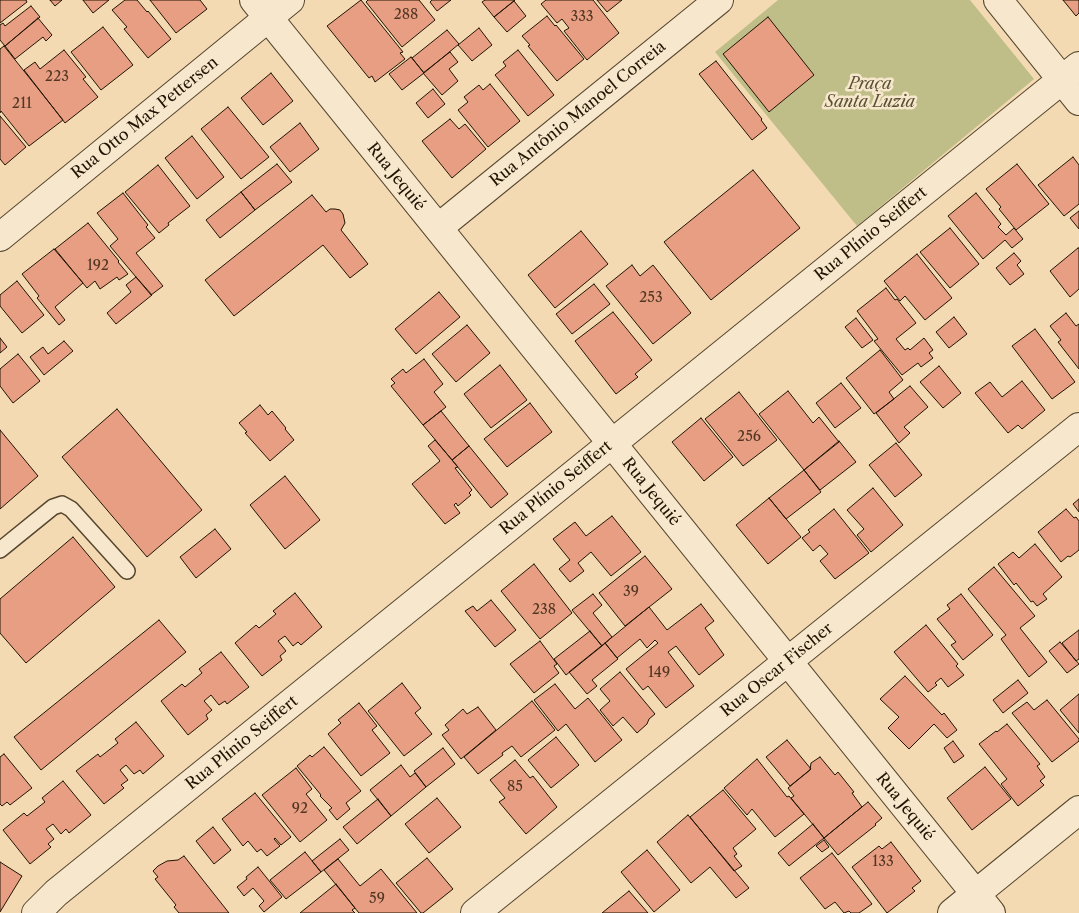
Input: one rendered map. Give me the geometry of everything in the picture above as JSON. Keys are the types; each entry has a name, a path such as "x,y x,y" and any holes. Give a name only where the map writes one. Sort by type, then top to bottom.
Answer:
{"street":[{"name":"Rua Otto Max Pettersen","path":"0,237 261,9 290,0"},
{"name":"Rua Antônio Manoel Correia","path":"438,228 719,0"},
{"path":"998,0 1070,73 1079,101"},
{"name":"Rua Jequié","path":"261,9 983,904"},
{"name":"Rua Plínio Seiffert","path":"36,913 56,893 1070,73"},
{"name":"Rua Oscar Fischer","path":"475,913 1079,427"},
{"path":"952,913 983,904 1079,810"}],"lane":[{"path":"0,550 53,507 62,504 71,510 127,572"}],"green space":[{"name":"Praça Santa Luzia","path":"778,0 970,0 1034,79 857,226 715,52"}],"building":[{"path":"0,0 26,0 27,2 0,23"},
{"path":"50,0 62,0 55,6"},
{"path":"83,0 109,0 93,13"},
{"path":"125,0 137,0 171,39 148,58 124,29 127,27 112,10"},
{"path":"150,0 200,0 207,9 176,33"},
{"path":"361,0 403,52 400,53 405,59 375,82 372,76 369,78 327,26"},
{"path":"368,0 419,0 435,20 402,47 366,2"},
{"path":"432,0 451,0 437,11 430,2"},
{"path":"485,0 515,0 494,17 482,2"},
{"path":"546,0 593,0 619,33 587,60 564,31 569,28 562,19 557,23 541,4"},
{"path":"597,0 622,0 607,12"},
{"path":"1063,0 1079,0 1079,13 1076,16"},
{"path":"514,1 526,16 507,32 494,17"},
{"path":"31,6 40,17 5,46 0,40 0,25 3,23 5,26"},
{"path":"547,16 584,59 557,81 522,36"},
{"path":"768,17 814,75 769,112 723,54"},
{"path":"38,18 52,35 46,41 43,37 15,59 5,46"},
{"path":"103,27 133,65 101,90 71,52"},
{"path":"479,28 492,45 472,61 458,45"},
{"path":"447,30 459,44 424,73 412,58"},
{"path":"4,46 63,120 29,146 1,111 0,113 0,49"},
{"path":"64,50 86,77 83,79 98,97 65,123 24,70 35,62 40,69"},
{"path":"518,50 554,95 528,116 495,75 506,66 503,62"},
{"path":"450,52 458,62 449,69 458,81 442,95 423,73"},
{"path":"411,57 424,73 402,90 389,74"},
{"path":"716,61 767,128 752,140 699,74"},
{"path":"271,73 293,101 263,125 241,98"},
{"path":"490,84 520,121 488,147 458,110 468,102 464,97 479,85 483,90"},
{"path":"433,89 445,104 428,118 416,103"},
{"path":"228,107 269,157 241,179 201,129"},
{"path":"0,116 26,147 5,165 0,159"},
{"path":"450,119 459,129 465,124 486,149 452,178 422,141"},
{"path":"300,123 319,149 290,172 270,147"},
{"path":"192,136 224,177 197,199 165,158"},
{"path":"1073,157 1079,165 1079,204 1064,216 1038,185"},
{"path":"277,164 292,182 255,210 241,192"},
{"path":"1017,164 1049,204 1016,230 986,189"},
{"path":"158,165 190,206 168,223 169,225 159,233 125,192"},
{"path":"753,170 800,228 711,300 664,242"},
{"path":"241,192 255,210 220,238 206,220"},
{"path":"123,193 148,225 146,227 155,238 136,253 163,286 151,295 110,246 118,239 97,213"},
{"path":"976,193 1001,224 998,227 1006,235 1014,228 1023,239 1012,248 1005,240 983,259 948,216"},
{"path":"312,195 326,212 330,209 340,210 345,223 341,230 368,264 350,278 323,245 234,316 205,280"},
{"path":"1079,211 1079,229 1070,218"},
{"path":"88,223 128,274 119,280 117,277 100,289 95,281 87,288 55,249"},
{"path":"950,228 979,264 950,288 920,252"},
{"path":"581,231 608,264 555,308 528,275"},
{"path":"1078,248 1079,289 1070,297 1050,271"},
{"path":"54,249 83,283 55,307 65,320 59,325 37,298 39,296 22,274"},
{"path":"1014,253 1021,261 1017,265 1024,274 1010,285 996,268"},
{"path":"917,254 952,298 925,320 905,296 900,301 884,281"},
{"path":"632,265 640,276 653,265 691,313 653,344 606,286"},
{"path":"136,277 152,295 116,324 107,313 131,292 126,285"},
{"path":"17,281 44,315 22,333 0,306 0,295"},
{"path":"594,284 610,304 572,334 556,314"},
{"path":"886,288 916,323 896,339 905,350 908,348 910,350 924,338 933,350 929,353 933,358 921,367 918,363 902,375 874,341 878,339 857,311"},
{"path":"439,292 460,317 416,354 395,329"},
{"path":"613,312 652,360 635,374 638,377 616,394 575,341"},
{"path":"1066,313 1076,326 1079,324 1079,369 1058,342 1061,340 1050,326"},
{"path":"954,317 967,334 949,348 936,332"},
{"path":"856,318 873,340 862,348 845,327"},
{"path":"467,325 490,353 456,382 432,354"},
{"path":"1035,329 1075,382 1052,399 1012,346"},
{"path":"0,338 7,347 0,353"},
{"path":"64,341 73,351 44,375 30,357 43,347 48,354"},
{"path":"880,350 903,380 889,392 894,399 874,414 846,378"},
{"path":"18,354 40,381 13,403 0,386 0,369"},
{"path":"424,359 443,384 434,392 446,407 423,425 391,386 395,383 391,379 403,369 406,373"},
{"path":"500,365 527,400 491,428 464,394"},
{"path":"939,366 961,393 943,408 920,382"},
{"path":"1022,381 1045,410 1022,429 1018,425 1008,433 975,393 990,382 1002,397"},
{"path":"841,383 861,408 835,428 816,403"},
{"path":"910,386 928,407 904,427 910,433 899,443 876,413"},
{"path":"788,391 813,423 819,417 839,442 804,470 759,414"},
{"path":"739,392 777,440 743,466 705,419"},
{"path":"530,403 552,432 507,467 484,439"},
{"path":"260,405 268,415 272,411 294,440 270,461 245,433 247,432 239,423"},
{"path":"117,409 202,510 147,557 62,457"},
{"path":"441,411 469,446 452,460 423,425"},
{"path":"701,418 733,457 704,481 672,442"},
{"path":"0,430 38,476 0,509"},
{"path":"435,440 458,467 455,468 472,490 469,493 471,495 458,506 456,503 454,505 460,513 445,524 412,484 440,461 428,446"},
{"path":"839,441 856,462 820,490 804,470"},
{"path":"896,443 922,475 895,497 869,465"},
{"path":"469,446 508,494 491,508 452,460"},
{"path":"804,470 821,492 786,519 769,498"},
{"path":"285,476 320,520 285,549 250,505"},
{"path":"873,488 903,525 871,552 857,535 864,529 847,510"},
{"path":"769,498 801,537 768,564 736,525"},
{"path":"1079,499 1079,512 1073,504"},
{"path":"834,509 869,553 835,579 820,561 828,554 820,545 813,551 802,538 810,532 808,530"},
{"path":"1066,509 1079,521 1079,550 1061,562 1038,532"},
{"path":"612,516 641,552 611,576 591,552 578,563 584,571 570,582 559,569 570,560 553,539 575,522 586,536"},
{"path":"215,529 231,549 196,578 180,557"},
{"path":"73,537 115,587 26,663 0,633 0,599"},
{"path":"1035,544 1062,577 1043,594 1047,599 1037,606 1033,601 1031,602 1016,583 1014,585 998,564 1013,552 1019,558"},
{"path":"645,556 672,589 625,626 599,593"},
{"path":"534,564 572,613 540,639 501,591"},
{"path":"994,567 1035,616 1020,628 1047,662 1029,677 1001,639 1006,635 968,589"},
{"path":"295,593 322,627 301,645 298,642 293,646 285,636 278,641 286,651 280,656 282,660 262,676 235,643 256,625 259,628 276,614 273,611"},
{"path":"593,594 602,605 593,613 612,637 602,646 572,610"},
{"path":"961,594 993,635 963,660 951,645 956,642 937,619 950,609 947,605"},
{"path":"491,600 516,630 495,647 465,611 473,606 477,611"},
{"path":"701,604 714,621 705,628 724,655 699,675 676,646 668,652 694,686 666,708 648,686 643,690 626,669 658,643 655,640 647,648 640,639 617,658 605,643 649,607 667,630"},
{"path":"159,620 186,652 41,770 14,737"},
{"path":"926,625 958,664 956,666 964,675 948,687 941,678 935,683 937,685 928,692 894,652"},
{"path":"1079,630 1079,659 1076,661 1062,643"},
{"path":"590,631 602,646 566,675 554,659"},
{"path":"540,641 557,664 554,666 559,673 534,693 510,664"},
{"path":"1060,642 1079,664 1067,673 1049,651"},
{"path":"605,643 618,659 592,680 597,686 587,694 569,672"},
{"path":"221,652 249,687 227,704 225,701 219,705 211,695 204,701 212,710 206,715 208,719 188,735 161,701 182,684 185,687 202,673 199,669"},
{"path":"620,672 655,714 637,733 623,717 613,726 600,710 610,701 600,689"},
{"path":"905,676 942,715 944,713 957,730 947,738 934,724 909,749 888,728 899,717 880,699"},
{"path":"1018,680 1028,693 1003,713 993,700"},
{"path":"402,683 421,708 415,713 432,734 404,756 368,711"},
{"path":"555,684 575,709 588,698 622,740 595,762 566,724 558,731 534,700"},
{"path":"1079,694 1079,733 1060,710"},
{"path":"1047,700 1079,739 1079,741 1052,762 1012,713 1027,702 1034,710"},
{"path":"532,701 555,730 521,757 512,746 478,774 464,757"},
{"path":"359,703 377,726 372,730 390,753 361,776 328,734 341,723 338,720"},
{"path":"478,707 496,730 461,759 442,735 449,730 445,725 463,709 467,714"},
{"path":"136,722 164,756 143,774 140,770 134,774 126,765 120,770 128,780 121,785 124,788 104,804 76,771 98,754 100,757 118,743 115,739"},
{"path":"1007,724 1040,764 1037,766 1045,777 1040,781 1044,785 1018,806 1001,784 1007,779 979,744"},
{"path":"556,737 579,765 551,788 528,760"},
{"path":"787,740 811,769 790,786 766,757"},
{"path":"953,741 964,756 954,763 944,748"},
{"path":"324,747 361,791 346,803 350,809 337,820 329,810 332,808 320,796 297,766 310,755 312,757"},
{"path":"443,748 455,764 426,787 414,771"},
{"path":"4,754 32,788 10,805 7,802 2,806 0,804 0,757"},
{"path":"820,757 835,775 838,772 854,792 852,793 862,807 824,838 791,798 794,796 788,788 810,770 811,763"},
{"path":"757,759 787,797 789,796 804,814 775,837 752,809 747,815 724,788"},
{"path":"515,760 530,778 533,776 557,807 526,834 499,802 505,798 490,780"},
{"path":"401,765 410,777 415,773 426,787 391,816 370,790"},
{"path":"985,767 1011,799 972,830 947,798"},
{"path":"296,768 312,789 306,794 327,820 300,842 262,795"},
{"path":"63,781 91,815 69,833 66,829 61,834 53,824 46,829 54,839 48,844 51,847 30,864 3,830 24,813 27,816 45,802 42,798"},
{"path":"723,790 756,829 733,848 737,854 734,856 742,866 734,871 690,817"},
{"path":"255,793 291,837 281,845 275,838 280,846 267,856 261,849 257,852 248,841 243,846 222,819"},
{"path":"437,798 461,827 429,853 405,824"},
{"path":"378,799 391,816 357,844 343,827"},
{"path":"868,802 882,818 838,855 824,838"},
{"path":"688,815 749,888 736,898 710,867 691,883 657,842"},
{"path":"813,824 824,838 789,866 778,853"},
{"path":"213,827 231,850 214,864 196,841"},
{"path":"340,839 349,850 321,872 312,861"},
{"path":"824,840 829,847 822,852 816,846"},
{"path":"891,842 921,881 912,888 915,891 887,913 852,867 879,846 882,849"},
{"path":"647,850 680,890 654,912 621,872"},
{"path":"305,852 321,872 286,899 270,880"},
{"path":"832,853 872,904 859,913 851,913 849,911 844,913 835,902 825,909 800,878"},
{"path":"184,856 229,913 179,913 174,907 176,905 155,879 158,877 153,871 167,861 178,860"},
{"path":"427,858 453,889 421,913 396,883"},
{"path":"338,859 360,886 381,869 417,913 359,913 324,870"},
{"path":"0,862 22,876 0,912"},
{"path":"258,867 282,897 264,912 259,906 264,901 253,888 244,896 237,887"},
{"path":"336,884 355,908 352,910 355,913 300,913"},
{"path":"629,891 648,913 602,913"}]}
